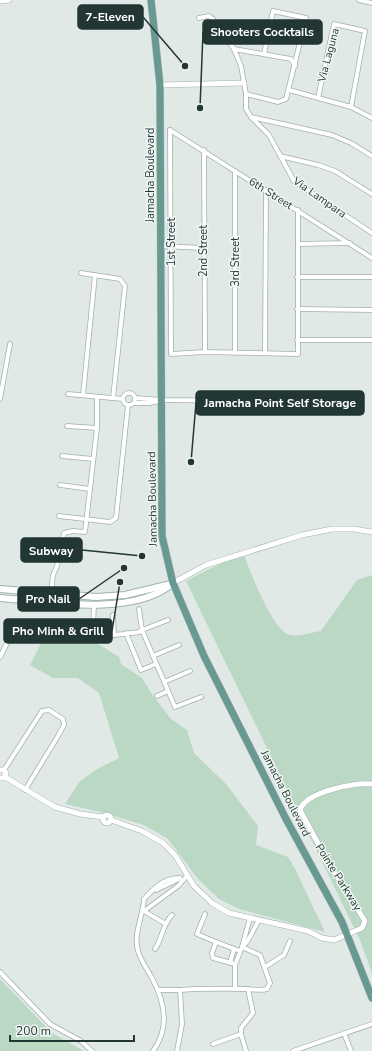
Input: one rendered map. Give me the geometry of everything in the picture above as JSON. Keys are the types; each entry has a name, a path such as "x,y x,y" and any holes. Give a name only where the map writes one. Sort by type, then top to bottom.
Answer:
{"main road":[{"name":"Jamacha Boulevard","path":"151,0 160,85 162,246 162,536 173,583 204,656 236,721 348,934 372,998"},
{"path":"0,590 96,597 121,595 173,583"},
{"path":"0,598 68,604 126,602 163,592 173,583"},
{"path":"15,599 24,596 44,598 49,597 50,594"},
{"path":"94,604 98,602 116,600 121,595"}],"street":[{"path":"0,0 9,0"},
{"path":"359,0 372,3"},
{"path":"246,94 282,102 286,99 306,18 273,11 264,54"},
{"name":"Via Lampara","path":"199,18 209,16 213,19 234,49 241,66 246,94 246,109 251,117 269,135 294,181 372,233"},
{"name":"Via Laguna","path":"318,98 334,24 366,31 351,107"},
{"path":"234,49 291,59 295,66"},
{"path":"160,85 244,83"},
{"path":"289,90 351,107 372,118"},
{"path":"251,117 332,135 351,143 372,156"},
{"name":"6th Street","path":"170,130 351,243 372,258"},
{"name":"1st Street","path":"170,130 172,247 171,354 205,352"},
{"name":"2nd Street","path":"204,150 203,248 205,352"},
{"path":"280,156 312,163 336,171 372,194"},
{"name":"3rd Street","path":"235,171 235,353"},
{"path":"265,353 266,190"},
{"path":"205,352 298,354 298,210"},
{"path":"298,244 351,243"},
{"path":"162,246 203,248"},
{"path":"81,273 120,278 125,286 113,398"},
{"path":"83,395 96,275"},
{"path":"297,277 372,277"},
{"path":"297,309 372,310"},
{"path":"297,340 372,340"},
{"path":"0,399 10,344"},
{"path":"68,394 123,399"},
{"path":"123,399 128,394 132,394 135,398 162,400 256,401 271,405"},
{"path":"50,594 53,575 57,566 64,534 73,531 85,532 97,428 97,397"},
{"path":"134,403 135,398"},
{"path":"123,399 124,403 128,405"},
{"path":"128,405 162,400"},
{"path":"59,516 110,522 118,516 128,405"},
{"path":"67,426 97,428"},
{"path":"62,456 94,459"},
{"path":"60,486 90,489"},
{"path":"173,583 206,565 302,535 332,529 354,529 372,532"},
{"path":"94,604 94,628 97,633 103,636 139,632 168,620"},
{"path":"139,609 142,630 175,707 201,697"},
{"path":"113,615 114,635"},
{"path":"70,628 94,628"},
{"path":"126,633 141,670 156,664"},
{"path":"0,657 12,634"},
{"path":"153,656 179,645"},
{"path":"164,682 190,671"},
{"path":"157,696 168,691"},
{"path":"49,710 63,719 64,724 58,736 25,790 3,777 6,773 2,770 42,711 49,710"},
{"name":"Pointe Parkway","path":"25,790 55,807 80,814 103,817 108,815 111,820 142,831 163,843 175,855 194,886 212,903 229,913 308,931 322,938 334,940 362,928 365,921 328,862 300,810 306,802 329,790 372,784"},
{"path":"154,1051 160,1038 164,1022 164,1006 158,990 143,965 138,950 137,935 144,911 144,899 149,894 187,876"},
{"path":"144,911 178,886 187,876"},
{"path":"144,911 164,923"},
{"path":"158,990 206,988 263,990 269,988 270,983 260,954 234,948 216,942 197,933 204,914"},
{"path":"155,949 159,943 164,923 172,915"},
{"path":"241,949 250,918"},
{"path":"233,963 251,936 259,920"},
{"path":"245,935 251,936"},
{"path":"265,967 284,955 290,941"},
{"path":"216,942 212,956 233,963"},
{"path":"234,948 233,963 235,989"},
{"path":"0,972 50,1024 81,1041 92,1051"},
{"path":"246,1051 241,1034 241,1028 253,1013 248,989"},
{"path":"177,1051 182,1024 180,990"},
{"path":"293,1051 372,1024"},
{"path":"344,1033 351,1051"},
{"path":"214,1044 241,1034"}],"green space":[{"path":"243,552 262,599 269,612 283,631 290,635 302,635 321,631 357,580 372,575 372,973 360,940 186,581"},
{"path":"53,620 62,623 63,632 80,634 119,657 121,664 142,678 153,696 171,719 187,730 194,753 226,784 258,826 256,845 288,857 325,932 239,909 219,899 198,879 168,839 144,825 65,804 80,781 97,769 119,758 99,693 78,678 53,678 30,665"},
{"path":"0,979 52,1033 84,1051 0,1051"}],"place":[{"name":"7-Eleven","path":"185,66"},
{"name":"Shooters Cocktails","path":"200,108"},
{"name":"Jamacha Point Self Storage","path":"191,462"},
{"name":"Subway","path":"142,556"},
{"name":"Pro Nail","path":"124,568"},
{"name":"Pho Minh & Grill","path":"120,582"}]}
